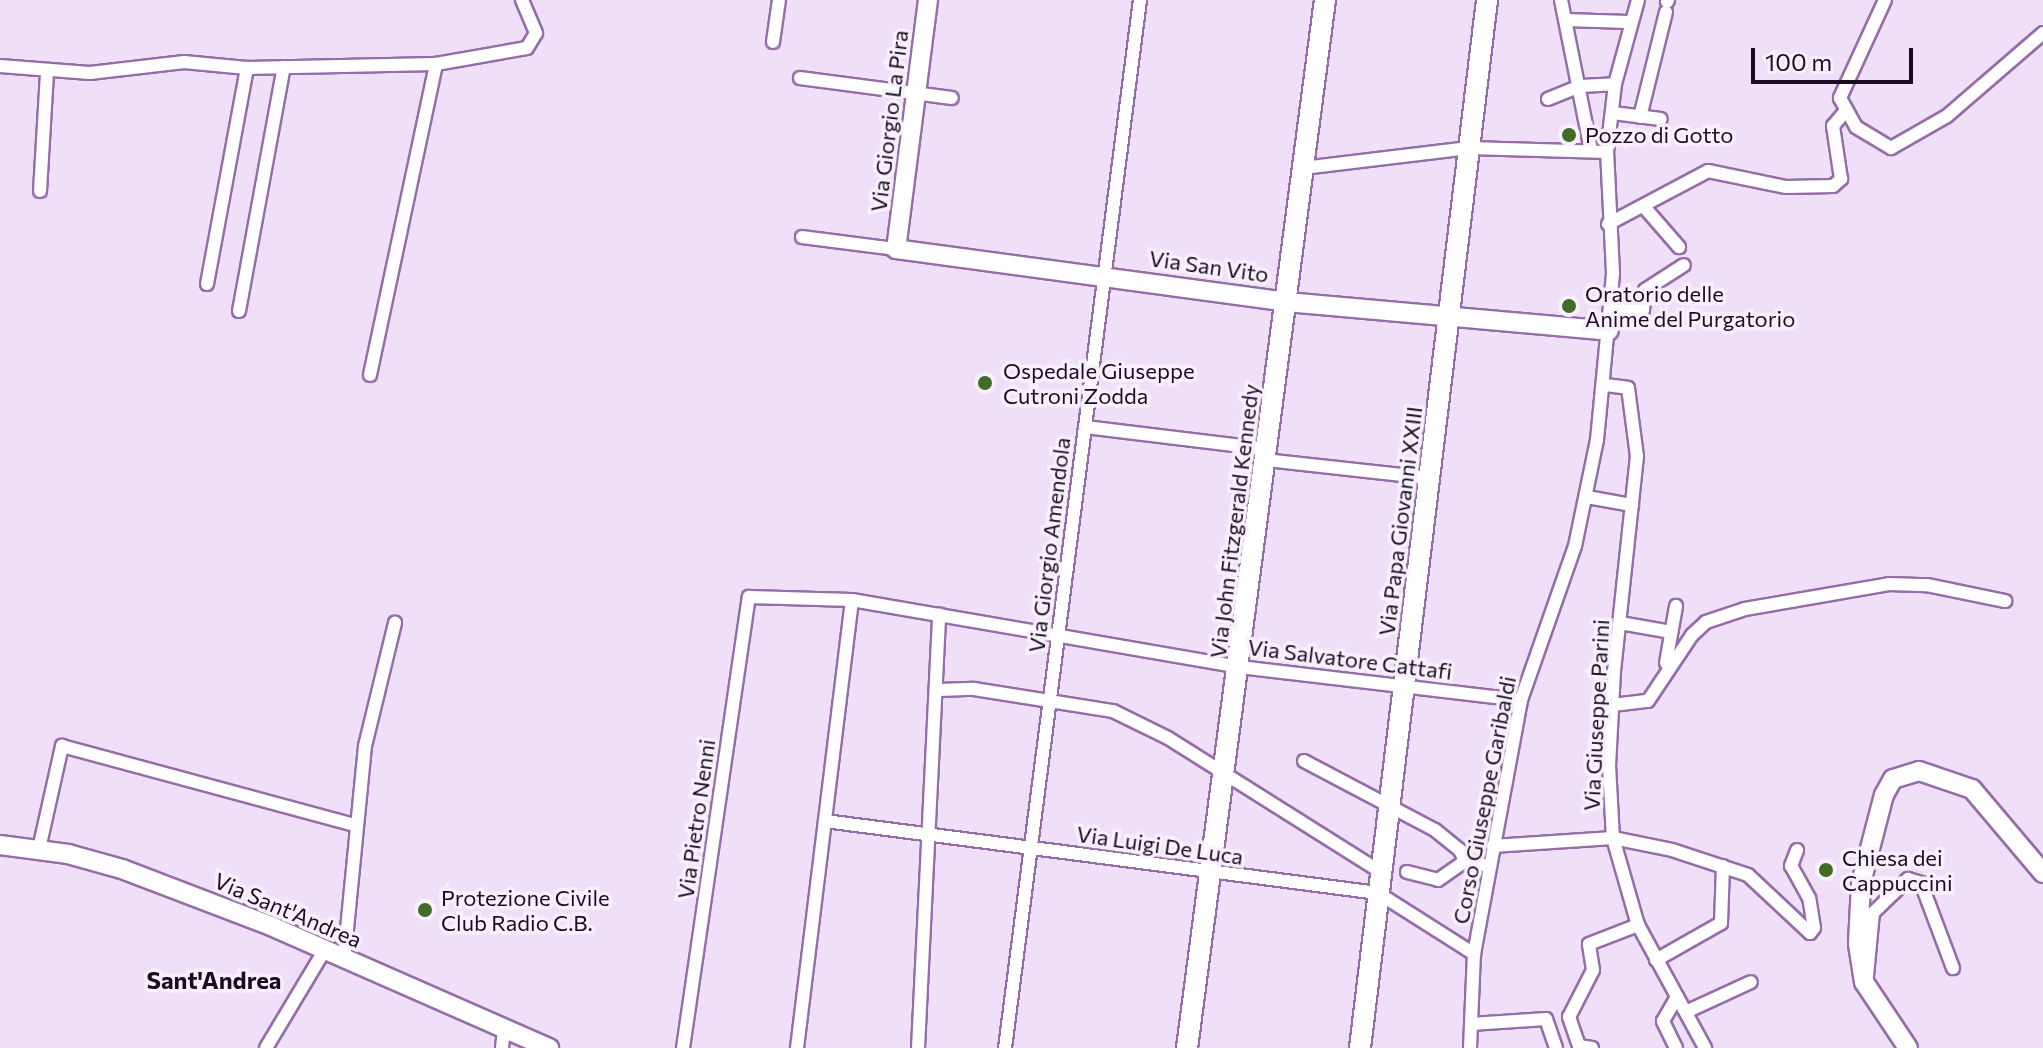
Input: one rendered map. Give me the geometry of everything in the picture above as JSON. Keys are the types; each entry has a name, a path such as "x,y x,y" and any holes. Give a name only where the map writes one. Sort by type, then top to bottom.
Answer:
{"main road":[{"name":"Via John Fitzgerald Kennedy","path":"1187,1048 1325,0"},
{"name":"Via Papa Giovanni XXIII","path":"1360,1048 1487,0"}],"street":[{"path":"0,66 47,73 184,62 247,68 436,64 527,48 536,33 522,0"},
{"path":"773,42 779,0"},
{"name":"Via Giorgio La Pira","path":"896,249 928,0"},
{"name":"Via Giorgio Amendola","path":"1005,1048 1140,0"},
{"path":"1561,0 1591,150"},
{"name":"Corso Giuseppe Garibaldi","path":"1470,1048 1474,954 1521,700 1568,570 1587,497 1605,385 1611,311 1607,152 1615,84 1628,22 1638,0"},
{"path":"1885,0 1845,79 1840,98 1844,113 1876,142 1898,148 1947,116 2043,33"},
{"path":"1640,117 1667,5"},
{"path":"1566,20 1628,22"},
{"path":"370,375 436,64"},
{"path":"239,311 284,67"},
{"path":"207,284 247,68"},
{"path":"40,191 47,73"},
{"path":"800,78 952,98"},
{"path":"1548,99 1580,86 1615,84"},
{"path":"1613,113 1661,119"},
{"path":"1608,224 1645,208 1714,170 1786,187 1838,184 1833,126 1844,113"},
{"path":"1303,168 1469,148 1607,152"},
{"path":"1645,208 1679,247"},
{"name":"Via San Vito","path":"802,237 1105,275 1287,302 1609,331"},
{"path":"1611,311 1643,310 1645,290 1684,265"},
{"name":"Via Giuseppe Parini","path":"1605,385 1628,388 1637,456 1613,705 1613,838 1638,925 1677,997 1688,1011 1705,1048"},
{"path":"1085,427 1430,478"},
{"path":"1587,497 1632,505"},
{"path":"1613,705 1648,701 1692,635 1706,622 1745,609 1889,584 1927,585 2005,601"},
{"name":"Via Salvatore Cattafi","path":"749,597 852,600 1239,667 1521,700"},
{"name":"Via Pietro Nenni","path":"683,1048 749,597"},
{"path":"797,1048 852,600"},
{"path":"1666,663 1676,606"},
{"path":"918,1048 938,690 939,615"},
{"path":"344,960 354,825 365,746 395,623"},
{"path":"1620,623 1671,632"},
{"path":"938,690 974,689 1113,711 1168,738 1381,872"},
{"path":"39,849 62,746 354,825"},
{"path":"1304,761 1447,838 1465,861 1489,866"},
{"path":"1908,1048 1864,982 1858,943 1861,883 1884,795 1900,774 1919,771 1972,789 2043,873"},
{"name":"Via Luigi De Luca","path":"825,821 1378,893 1474,954"},
{"path":"1493,846 1613,838 1723,866 1755,880 1810,933 1814,928 1809,898 1791,866 1797,850"},
{"name":"Via Sant'Andrea","path":"0,845 39,849 122,869 324,951 503,1038 549,1048"},
{"path":"1407,872 1438,880 1465,861"},
{"path":"1656,960 1721,923 1723,866"},
{"path":"1864,982 1873,913 1908,879 1921,883 1953,968"},
{"path":"1581,1047 1569,1017 1593,970 1589,944 1638,925"},
{"path":"266,1048 324,951"},
{"path":"1688,1011 1751,982"},
{"path":"1676,1048 1663,1021 1677,997"},
{"path":"1471,1024 1546,1019 1556,1048"}],"place":[{"name":"Pozzo di Gotto","path":"1569,135"},
{"name":"Oratorio delle Anime del Purgatorio","path":"1569,306"},
{"name":"Ospedale Giuseppe Cutroni Zodda","path":"985,383"},
{"name":"Chiesa dei Cappuccini","path":"1826,870"},
{"name":"Protezione Civile Club Radio C.B.","path":"425,910"}],"district":[{"name":"Sant'Andrea","path":"214,980"}]}
